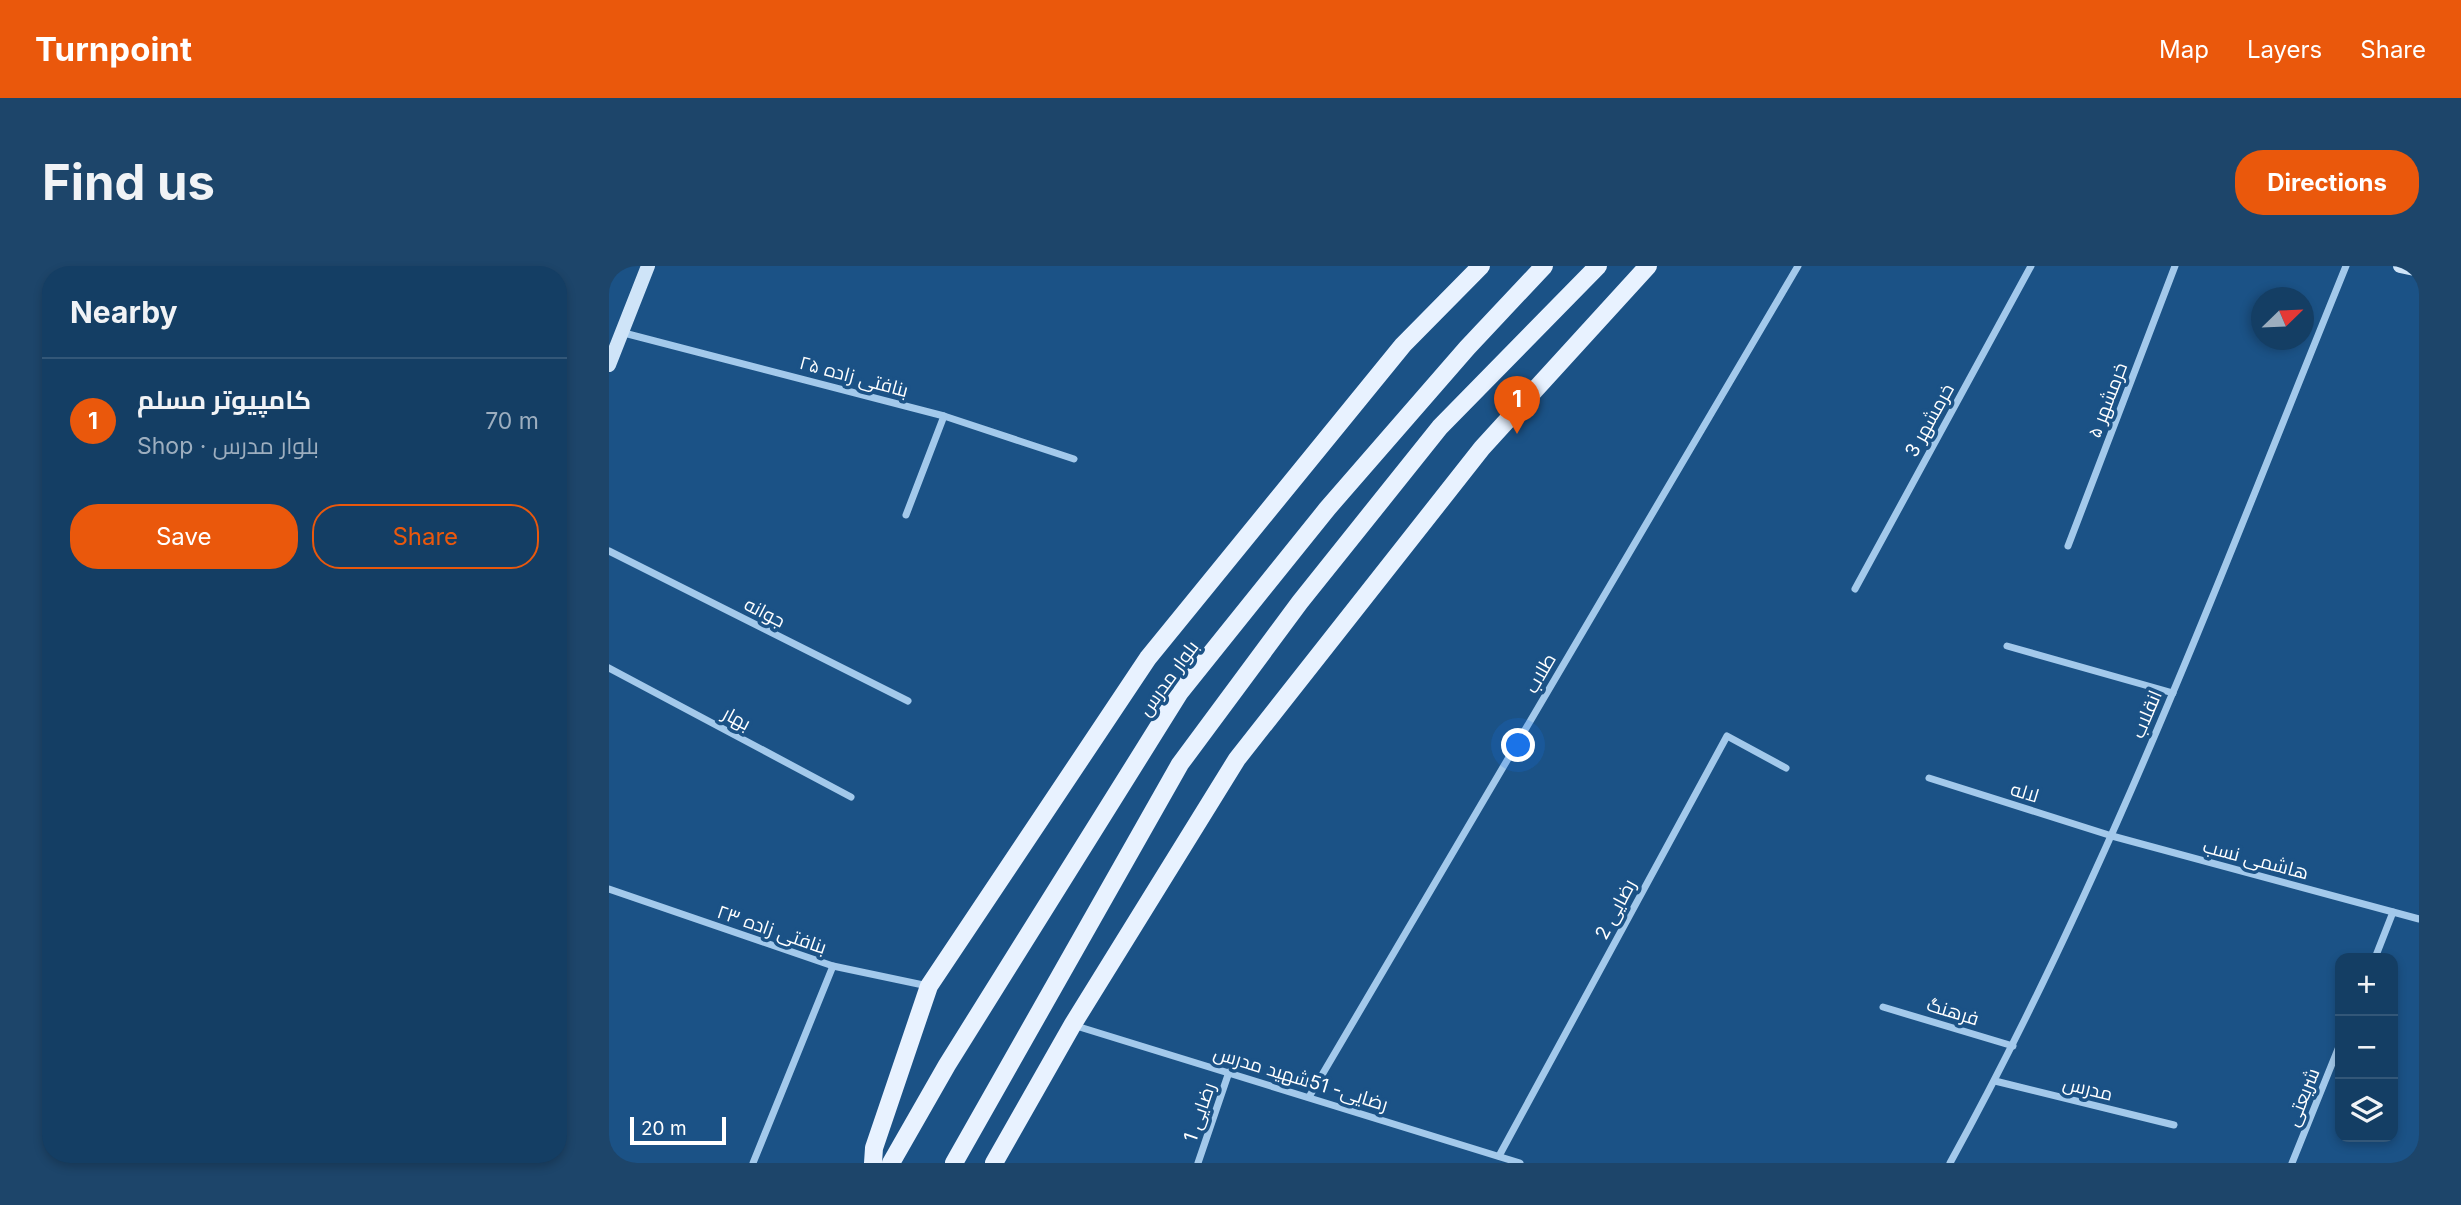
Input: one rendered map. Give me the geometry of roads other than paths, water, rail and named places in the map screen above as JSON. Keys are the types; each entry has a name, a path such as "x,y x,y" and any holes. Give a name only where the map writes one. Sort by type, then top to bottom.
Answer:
{"main road":[{"path":"609,364 624,333 648,266"},
{"path":"873,1163 874,1148 929,986 1148,658 1403,345 1481,266"},
{"name":"بلوار مدرس","path":"891,1163 947,1065 1180,692 1327,509 1467,348 1544,266"},
{"path":"954,1163 1180,764 1300,602 1440,427 1598,266"},
{"path":"994,1163 1073,1024 1237,759 1482,449 1648,266"},
{"path":"2400,266 2419,270"}],"street":[{"name":"طلاب","path":"1309,1097 1798,266"},
{"name":"خرمشهر 3","path":"1854,589 2031,266"},
{"name":"خرمشهر ۵","path":"2068,546 2175,266"},
{"name":"انقلاب","path":"1950,1163 2013,1046 2112,836 2173,693 2346,266"},
{"name":"بنافتی زاده ۲۵","path":"624,333 944,416 1074,459"},
{"path":"905,515 944,416"},
{"name":"جوانه","path":"609,551 908,701"},
{"path":"2007,646 2173,693"},
{"name":"بهار","path":"609,668 851,797"},
{"name":"رضایی 2","path":"1499,1156 1727,736 1786,768"},
{"name":"لاله","path":"1929,778 2112,836"},
{"name":"هاشمی نسب","path":"2112,836 2419,919"},
{"name":"بنافتی زاده ۲۳","path":"609,890 833,966 929,986"},
{"path":"2377,953 2393,912"},
{"path":"753,1163 833,966"},
{"name":"فرهنگ","path":"1883,1007 2013,1046"},
{"name":"رضایی- 51شهید مدرس","path":"1073,1024 1520,1163"},
{"name":"شریعتی","path":"2292,1163 2335,1056"},
{"name":"رضایی 1","path":"1198,1163 1229,1072"},
{"name":"مدرس","path":"1995,1081 2174,1125"}],"place":[{"name":"کامپیوتر مسلم","path":"1517,434"}]}
